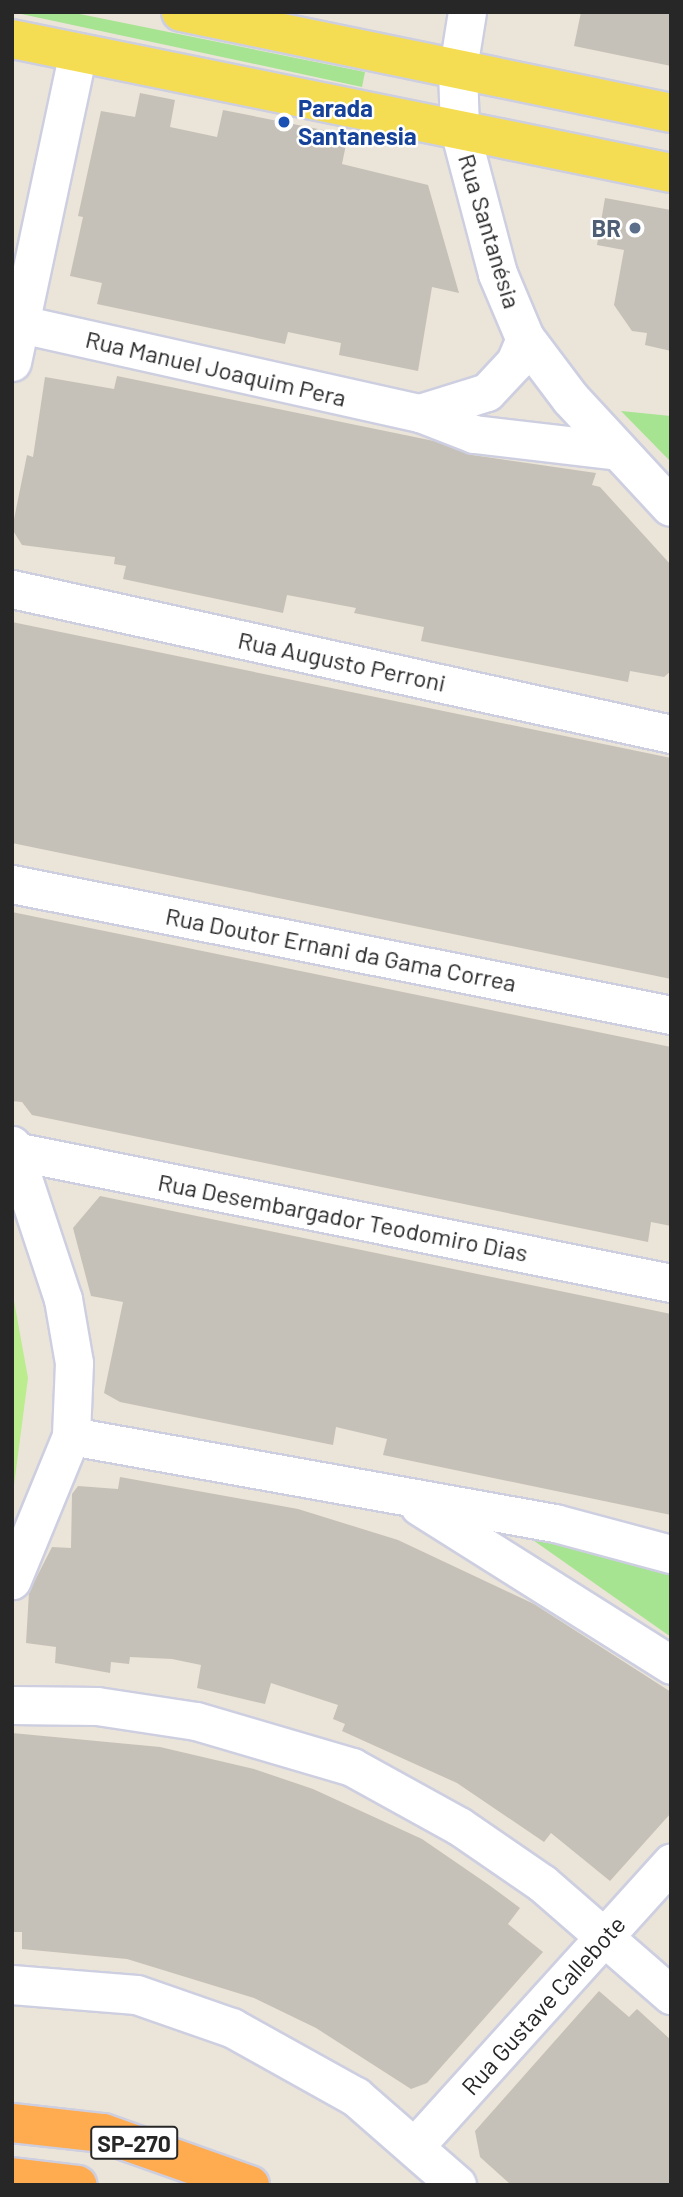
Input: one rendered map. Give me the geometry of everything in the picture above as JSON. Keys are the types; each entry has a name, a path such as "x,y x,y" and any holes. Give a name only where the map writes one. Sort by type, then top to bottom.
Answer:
{"highway":[{"name":"SP-270","path":"12,2123 103,2133 250,2185"},
{"name":"SP-270","path":"12,2177 78,2185"}],"main road":[{"path":"181,12 671,113"},
{"path":"12,39 671,173"}],"street":[{"path":"458,68 467,12"},
{"path":"12,362 17,323 78,52"},
{"name":"Rua Santanésia","path":"458,68 460,130 498,274 525,338 618,451 671,507"},
{"name":"Rua Manuel Joaquim Pera","path":"17,323 420,413 474,434 618,451"},
{"name":"Rua Manuel Joaquim Pera","path":"420,413 487,392 515,362 525,338"},
{"name":"Rua Augusto Perroni","path":"12,589 671,734"},
{"name":"Rua Doutor Ernani da Gama Correa","path":"12,884 671,1015"},
{"path":"12,1580 71,1436 74,1363 63,1299 13,1148"},
{"name":"Rua Desembargador Teodomiro Dias","path":"13,1148 671,1283"},
{"path":"71,1436 555,1523 671,1554"},
{"path":"397,1493 666,1659"},
{"path":"526,1571 530,1547 555,1523"},
{"path":"12,1705 97,1706 196,1721 352,1767 459,1826 542,1883 671,1995"},
{"name":"Rua Gustave Callebote","path":"415,2146 671,1863"},
{"path":"12,1985 137,1995 232,2028 356,2097 457,2185"}],"green space":[{"path":"12,12 70,12 365,72 362,87"},
{"path":"621,411 671,416 671,462"},
{"path":"12,1290 28,1378 12,1500"},
{"path":"530,1538 671,1572 671,1637"}],"building":[{"path":"581,12 671,12 671,66 574,46"},
{"path":"140,93 175,100 170,127 217,137 223,110 348,135 342,164 428,185 459,293 432,287 418,371 339,355 341,343 288,332 285,344 97,304 102,283 70,276 83,217 78,216 101,111 135,117"},
{"path":"605,198 671,210 671,351 645,345 647,333 632,331 614,305 624,250 597,245"},
{"path":"117,376 434,441 472,455 596,473 592,485 600,487 671,565 671,671 664,677 630,671 628,682 421,641 424,627 354,613 356,608 287,595 283,613 123,579 126,566 114,564 115,557 22,545 12,529 27,455 33,457 45,377 114,389"},
{"path":"12,622 671,758 671,979 12,843"},
{"path":"12,912 671,1047 671,1226 651,1222 648,1242 32,1115 22,1102 12,1101"},
{"path":"100,1196 671,1314 671,1515 383,1455 387,1439 336,1427 333,1445 120,1402 104,1393 123,1302 91,1296 73,1228"},
{"path":"120,1477 298,1509 398,1540 534,1604 671,1692 671,1813 610,1881 551,1833 544,1842 457,1783 342,1731 345,1724 333,1719 338,1705 271,1683 265,1704 197,1688 201,1665 172,1659 130,1657 129,1664 111,1662 110,1673 55,1663 56,1647 26,1643 29,1592 52,1547 71,1548 72,1494 78,1486 118,1489"},
{"path":"12,1733 160,1747 254,1769 313,1789 422,1839 489,1885 520,1908 508,1924 543,1952 427,2083 411,2089 316,2028 254,1998 127,1959 22,1949 22,1932 12,1932"},
{"path":"599,1991 629,2017 637,2009 671,2040 671,2185 511,2185 480,2157 475,2131"}],"place":[{"name":"Parada Santanesia","path":"284,122"},
{"name":"BR","path":"635,228"}]}
